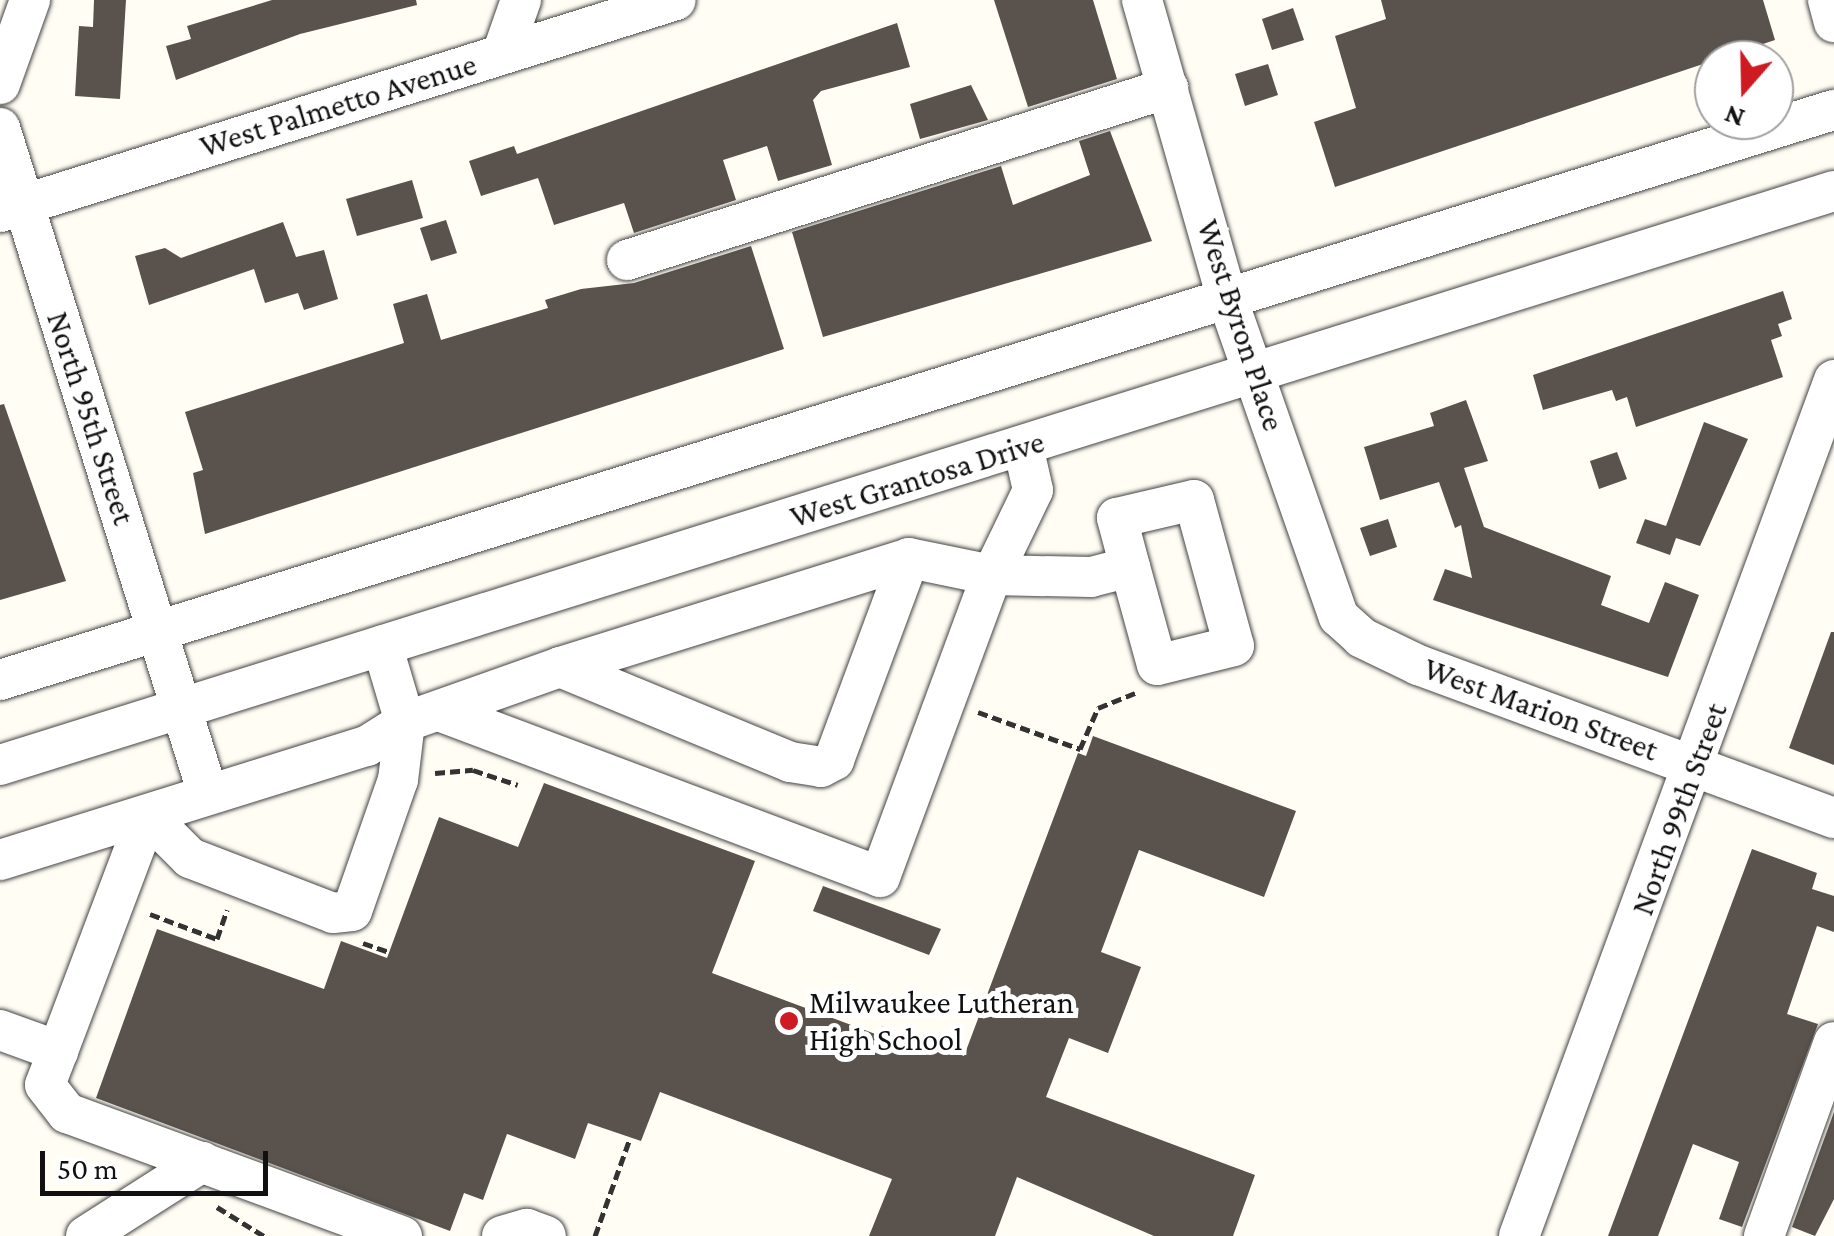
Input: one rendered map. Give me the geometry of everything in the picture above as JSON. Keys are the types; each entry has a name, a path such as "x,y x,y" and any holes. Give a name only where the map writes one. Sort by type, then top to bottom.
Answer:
{"street":[{"path":"0,84 30,0"},
{"path":"502,54 521,0"},
{"name":"West Palmetto Avenue","path":"10,208 676,0"},
{"name":"West Byron Place","path":"1142,0 1228,298 1339,617 1362,638"},
{"path":"1828,0 1834,22"},
{"path":"627,260 1168,88"},
{"path":"0,680 1834,110"},
{"name":"North 95th Street","path":"0,128 10,208 160,630 207,791"},
{"name":"West Grantosa Drive","path":"0,765 1834,191"},
{"name":"North 99th Street","path":"1519,1236 1696,766 1834,380"},
{"path":"382,645 422,716 880,877 992,575 1033,490 1023,446"},
{"path":"1194,500 1234,646 1157,665 1130,567 1117,518 1194,500"},
{"path":"560,667 821,767 834,760 909,558"},
{"path":"0,860 147,815 207,791 367,746 422,716 560,667 909,558 992,575 1091,577 1130,567"},
{"name":"West Marion Street","path":"1362,638 1834,818"},
{"path":"147,815 190,858 333,913 352,911 422,716"},
{"path":"147,815 45,1085 68,1113 402,1236"},
{"path":"0,1030 58,1051"},
{"path":"1764,1236 1834,1042"},
{"path":"86,1236 202,1162"},
{"path":"502,1236 527,1229 546,1236"}],"path":[{"path":"946,700 1080,749 1098,708 1142,691 1157,665"},
{"path":"150,914 217,939 232,897"},
{"path":"143,932 155,900"},
{"path":"358,941 389,952"},
{"path":"595,1236 630,1138"}],"building":[{"path":"94,0 126,0 120,99 75,96 79,26 93,27"},
{"path":"272,0 416,0 417,5 300,34 176,80 166,46 191,39 187,26"},
{"path":"994,0 1093,0 1117,79 1028,107"},
{"path":"1381,0 1763,0 1775,40 1694,40 1694,67 1335,187 1314,122 1356,108 1335,36 1386,19"},
{"path":"1293,8 1304,40 1272,50 1262,19"},
{"path":"897,23 910,67 821,91 813,100 832,165 778,181 767,146 723,160 736,200 634,233 624,203 554,225 538,178 481,196 469,161 514,146 517,154"},
{"path":"1268,64 1278,95 1245,106 1235,74"},
{"path":"971,85 988,120 920,139 910,104"},
{"path":"1110,131 1152,241 823,337 792,232 1001,166 1013,205 1090,175 1079,141"},
{"path":"412,180 423,218 357,236 346,199"},
{"path":"446,220 457,253 431,261 420,228"},
{"path":"283,222 296,257 324,250 338,299 304,310 298,293 265,303 254,269 149,305 135,256 165,248 181,258"},
{"path":"751,246 784,349 205,534 193,473 203,470 185,412 404,343 393,304 427,294 441,340 548,308 545,300 581,289 634,283"},
{"path":"1783,291 1792,319 1778,324 1782,336 1771,340 1783,377 1636,427 1627,397 1616,401 1612,390 1543,410 1533,375"},
{"path":"1466,400 1488,461 1464,468 1484,527 1611,576 1601,605 1649,623 1665,582 1699,595 1668,677 1433,600 1445,569 1472,578 1461,525 1455,528 1439,482 1380,500 1364,447 1434,426 1430,413"},
{"path":"4,404 66,581 0,600 0,405"},
{"path":"1704,422 1748,439 1700,546 1676,538 1670,555 1636,543 1645,519 1666,526"},
{"path":"1617,452 1627,479 1599,489 1590,461"},
{"path":"1388,519 1397,547 1370,556 1360,528"},
{"path":"1834,632 1834,765 1789,748"},
{"path":"1093,736 1296,811 1264,897 1139,850 1101,952 1141,967 1108,1053 1069,1038 1046,1097 1255,1175 1233,1236 1154,1236 1017,1177 995,1236 869,1236 892,1179 660,1092 641,1141 588,1123 575,1159 507,1134 483,1200 464,1193 450,1231 96,1098 157,929 324,989 341,941 387,958 439,817 518,847 544,783 755,861 712,973 878,1035 882,1026 964,1056 1078,753 1086,756"},
{"path":"1752,849 1817,873 1812,889 1834,896 1834,932 1817,926 1787,1014 1818,1024 1742,1227 1719,1219 1739,1162 1693,1144 1658,1236 1608,1236"},
{"path":"823,886 941,929 929,955 813,911"},
{"path":"1834,1112 1834,1199 1815,1236 1792,1227"}],"place":[{"name":"Milwaukee Lutheran High School","path":"789,1021"}]}
